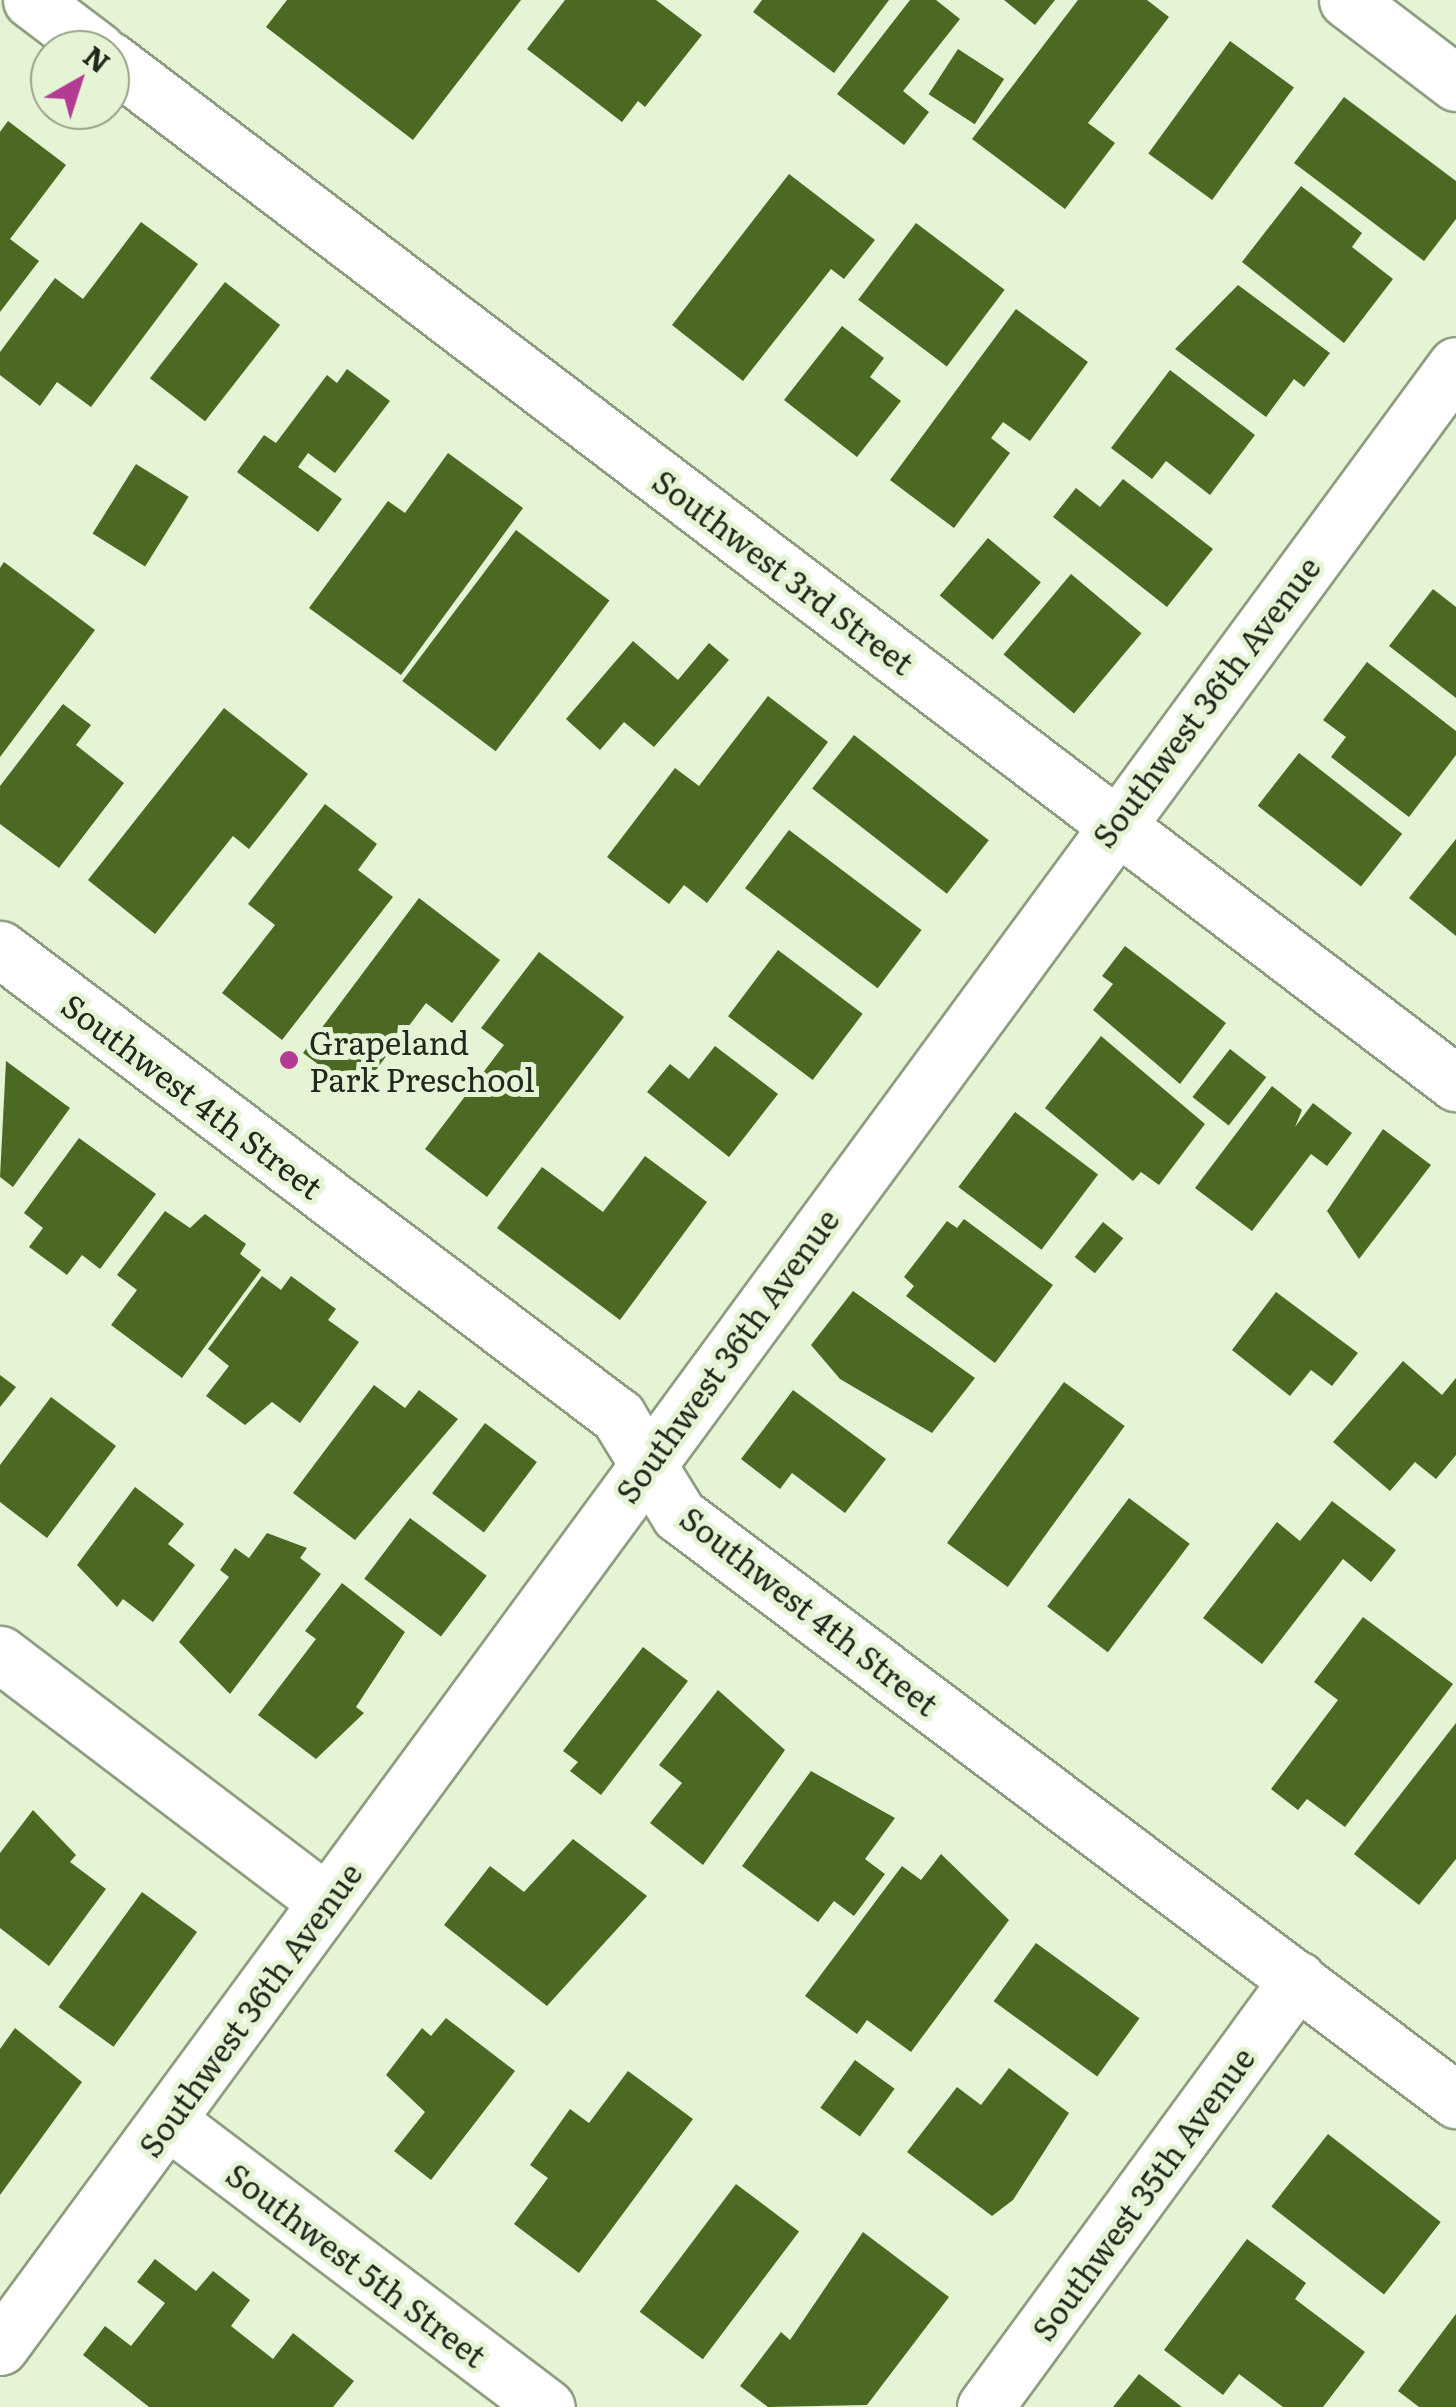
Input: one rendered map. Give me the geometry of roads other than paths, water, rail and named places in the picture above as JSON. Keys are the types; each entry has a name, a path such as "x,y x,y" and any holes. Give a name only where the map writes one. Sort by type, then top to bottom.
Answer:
{"street":[{"path":"30,0 70,30"},
{"path":"1347,0 1456,83"},
{"name":"Southwest 3rd Street","path":"130,75 1456,1083"},
{"name":"Southwest 36th Avenue","path":"0,2347 1114,822 1456,365"},
{"name":"Southwest 4th Street","path":"0,950 618,1416 680,1515 1456,2100"},
{"path":"0,1654 328,1902"},
{"name":"Southwest 35th Avenue","path":"985,2407 1298,1979"},
{"name":"Southwest 5th Street","path":"166,2120 548,2407"}],"place":[{"name":"Grapeland Park Preschool","path":"289,1060"}]}
